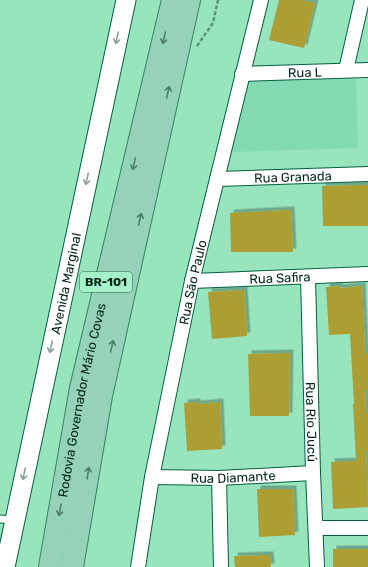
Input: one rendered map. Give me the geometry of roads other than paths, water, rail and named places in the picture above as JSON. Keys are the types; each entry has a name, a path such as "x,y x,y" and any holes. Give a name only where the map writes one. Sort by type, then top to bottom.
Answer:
{"main road":[{"name":"Rodovia Governador Mário Covas","path":"50,567 81,388 173,0"},
{"name":"Rodovia Governador Mário Covas","path":"72,567 101,396 189,0"}],"street":[{"name":"Avenida Marginal","path":"5,567 7,520 126,0"},
{"name":"Rua São Paulo","path":"138,567 152,478 192,281 261,0"},
{"path":"346,70 362,0"},
{"name":"Rua L","path":"242,74 368,70"},
{"name":"Rua Granada","path":"217,179 368,174"},
{"name":"Rua Safira","path":"192,281 368,274"},
{"name":"Rua Rio Jucú","path":"308,277 317,567"},
{"name":"Rua Diamante","path":"152,478 219,478 313,473"},
{"path":"219,478 221,567"},
{"path":"316,528 368,528"}]}
